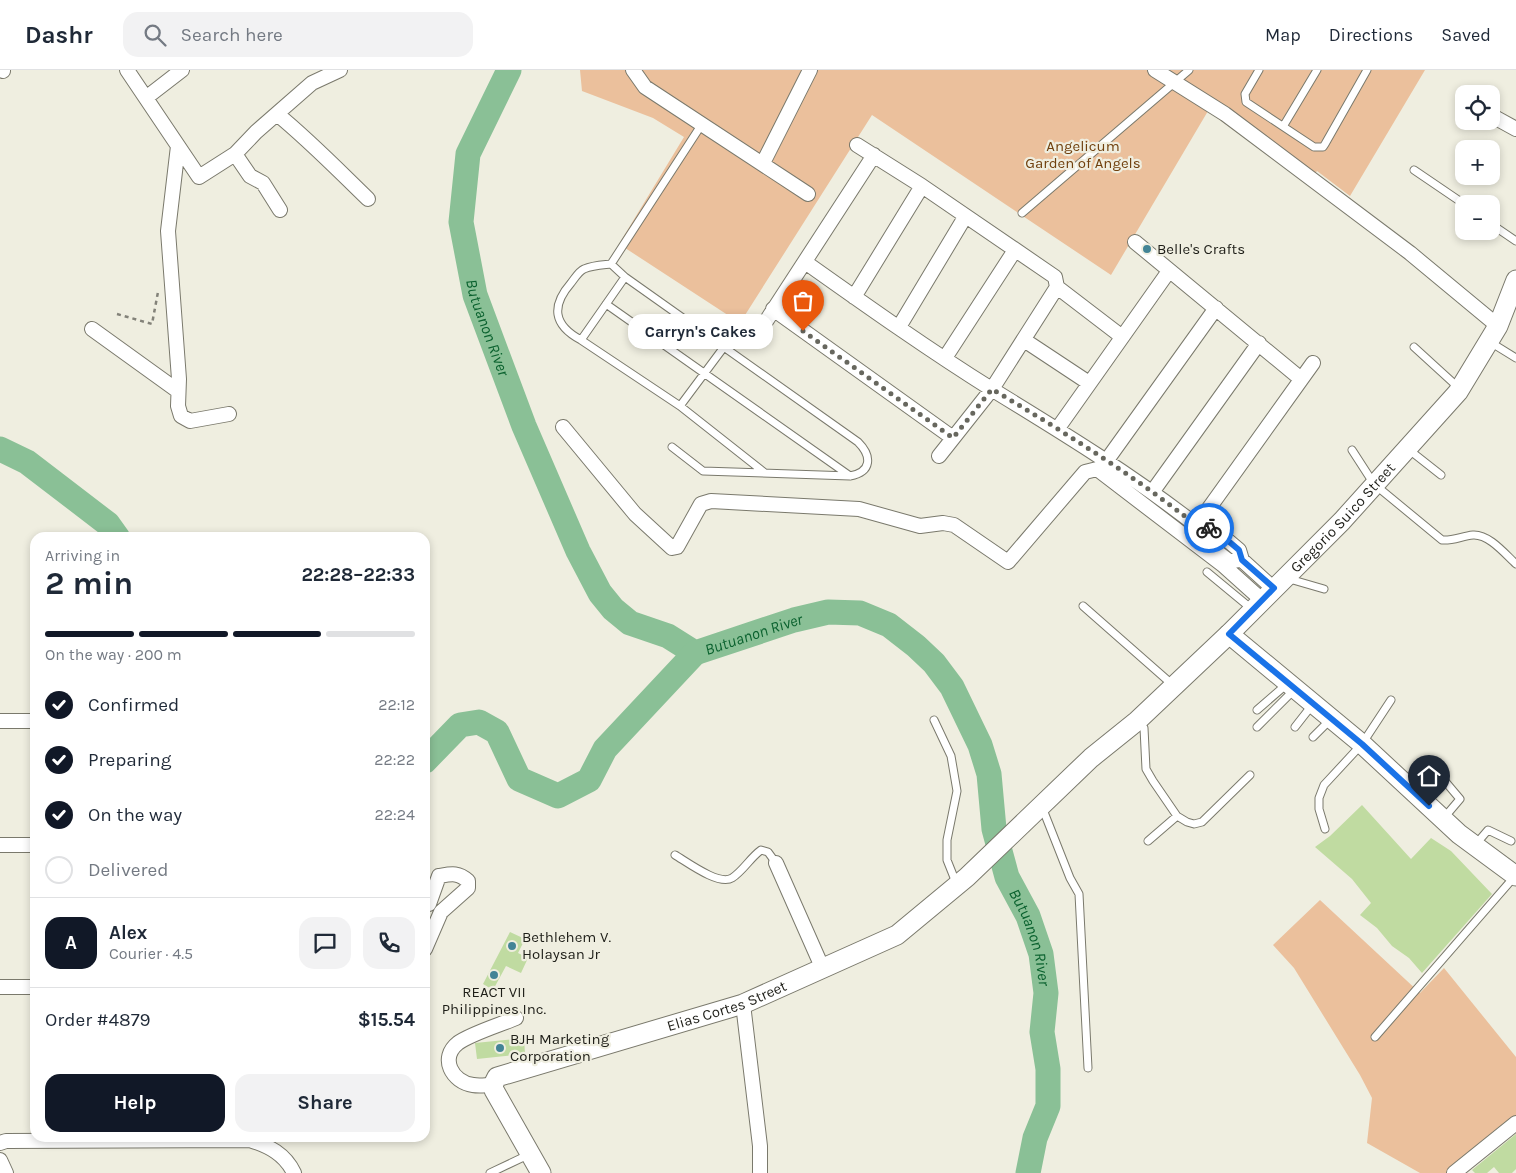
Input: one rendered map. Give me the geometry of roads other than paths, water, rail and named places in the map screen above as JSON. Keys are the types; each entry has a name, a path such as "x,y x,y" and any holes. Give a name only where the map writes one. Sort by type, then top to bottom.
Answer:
{"street":[{"path":"127,70 147,97 199,177 235,154 312,83 340,70"},
{"path":"147,97 182,70"},
{"path":"633,70 645,87 808,194"},
{"path":"763,163 810,70"},
{"path":"1155,70 1225,114 1410,252 1494,334"},
{"path":"277,114 313,144 368,199"},
{"path":"1500,120 1516,130"},
{"path":"858,145 1056,277 1057,287 992,389 939,456"},
{"path":"178,146 168,231 178,406 181,416 190,421 229,414"},
{"path":"235,154 250,176 263,183 280,210"},
{"path":"761,329 874,155"},
{"path":"854,297 922,186"},
{"path":"899,327 965,216"},
{"path":"1135,242 1301,379"},
{"path":"945,358 1015,250"},
{"path":"805,262 992,389 1107,460 1153,491 1199,527"},
{"path":"1058,428 1121,336 1169,271"},
{"name":"Gregorio Suico Street","path":"1021,824 1091,758 1137,721 1229,634 1342,521 1460,389 1494,334 1516,280"},
{"path":"1057,287 1121,336"},
{"path":"1107,460 1216,308"},
{"path":"773,309 953,438"},
{"path":"92,329 178,391"},
{"path":"1024,340 1089,384"},
{"path":"1153,491 1258,343"},
{"path":"1269,594 1242,560 1229,561 1200,538 1199,527 1313,363"},
{"path":"562,427 635,514 672,548 676,546 701,504 711,501 859,509 920,526 954,524 1008,562 1085,472 1097,469 1224,566 1269,594"},
{"path":"1229,634 1362,744 1442,819 1474,846 1516,876"},
{"path":"0,721 30,721"},
{"name":"Elias Cortes Street","path":"493,1085 497,1077 743,1004 897,935 962,881 1021,824"},
{"path":"0,845 30,845"},
{"path":"776,863 822,967"},
{"path":"430,898 439,876 453,873 462,876 468,881 468,888 441,912 430,937"},
{"path":"430,906 441,912"},
{"path":"0,987 30,986"},
{"path":"743,1004 760,1146 760,1173"},
{"path":"516,1018 458,1042 451,1052 448,1062 451,1073 472,1085 493,1085 496,1095 541,1173"},
{"path":"1454,1173 1515,1126"},
{"path":"0,1143 6,1141 30,1141"},
{"path":"256,1142 278,1152 290,1165 294,1173"},
{"path":"0,1160 6,1173"}],"lane":[{"path":"1022,213 1189,70"},
{"path":"1259,70 1244,98 1246,102 1314,148 1323,147 1367,70"},
{"path":"1284,126 1317,70"},
{"path":"611,264 702,124"},
{"path":"1414,170 1455,198"},
{"path":"1500,230 1516,241"},
{"path":"672,446 703,471 850,476 860,474 865,469 869,458 865,449 858,442 625,277 611,264 595,265 582,270 559,297 558,309 561,323 568,333 680,406 765,473"},
{"path":"581,340 625,277"},
{"path":"606,304 850,476"},
{"path":"1494,334 1516,358"},
{"path":"680,406 724,347"},
{"path":"1414,347 1460,389"},
{"path":"1406,449 1441,475"},
{"path":"1352,450 1374,484 1442,540 1452,541 1474,535 1482,536 1516,564"},
{"path":"1207,572 1269,594 1324,589"},
{"path":"1083,606 1174,686"},
{"path":"1257,710 1291,686"},
{"path":"1257,727 1291,686"},
{"path":"1325,829 1319,809 1320,793 1324,785 1362,744 1391,700"},
{"path":"1295,727 1313,704"},
{"path":"1313,737 1331,719"},
{"path":"934,720 951,756 957,791 947,840 947,860 962,881"},
{"path":"1137,721 1144,728 1146,769 1177,816 1186,822 1194,824 1202,822 1250,775"},
{"path":"1428,762 1460,799 1442,819"},
{"path":"1041,805 1070,878 1079,894 1088,1068"},
{"path":"1148,841 1177,816"},
{"path":"1474,846 1488,830 1510,842"},
{"path":"675,855 708,875 723,880 733,877 761,850 768,852 776,863"},
{"path":"1374,1037 1516,876"},
{"path":"490,1173 531,1153"}],"waterway":[{"name":"Butuanon River","path":"509,70 468,154 461,222 475,295 524,426 578,551 600,593 613,609 630,623 668,636 695,653 794,620 828,612 860,613 889,625 916,646 934,663 952,687 980,745 989,774 994,829 1007,877 1028,916 1041,954 1046,993 1042,1032 1048,1069 1048,1106 1035,1138 1028,1173"},
{"path":"0,449 27,462 108,524 114,532"},
{"path":"430,756 460,725 479,722 497,732 519,779 558,796 589,780 605,749 695,653"}],"place":[{"name":"Belle's Crafts","path":"1147,249"},
{"name":"Carryn's Cakes","path":"803,331"},
{"name":"Bethlehem V. Holaysan Jr","path":"512,946"},
{"name":"REACT VII Philippines Inc.","path":"494,975"},
{"name":"BJH Marketing Corporation","path":"500,1048"}],"park label":[{"name":"Angelicum Garden of Angels","path":"1083,154"}]}
